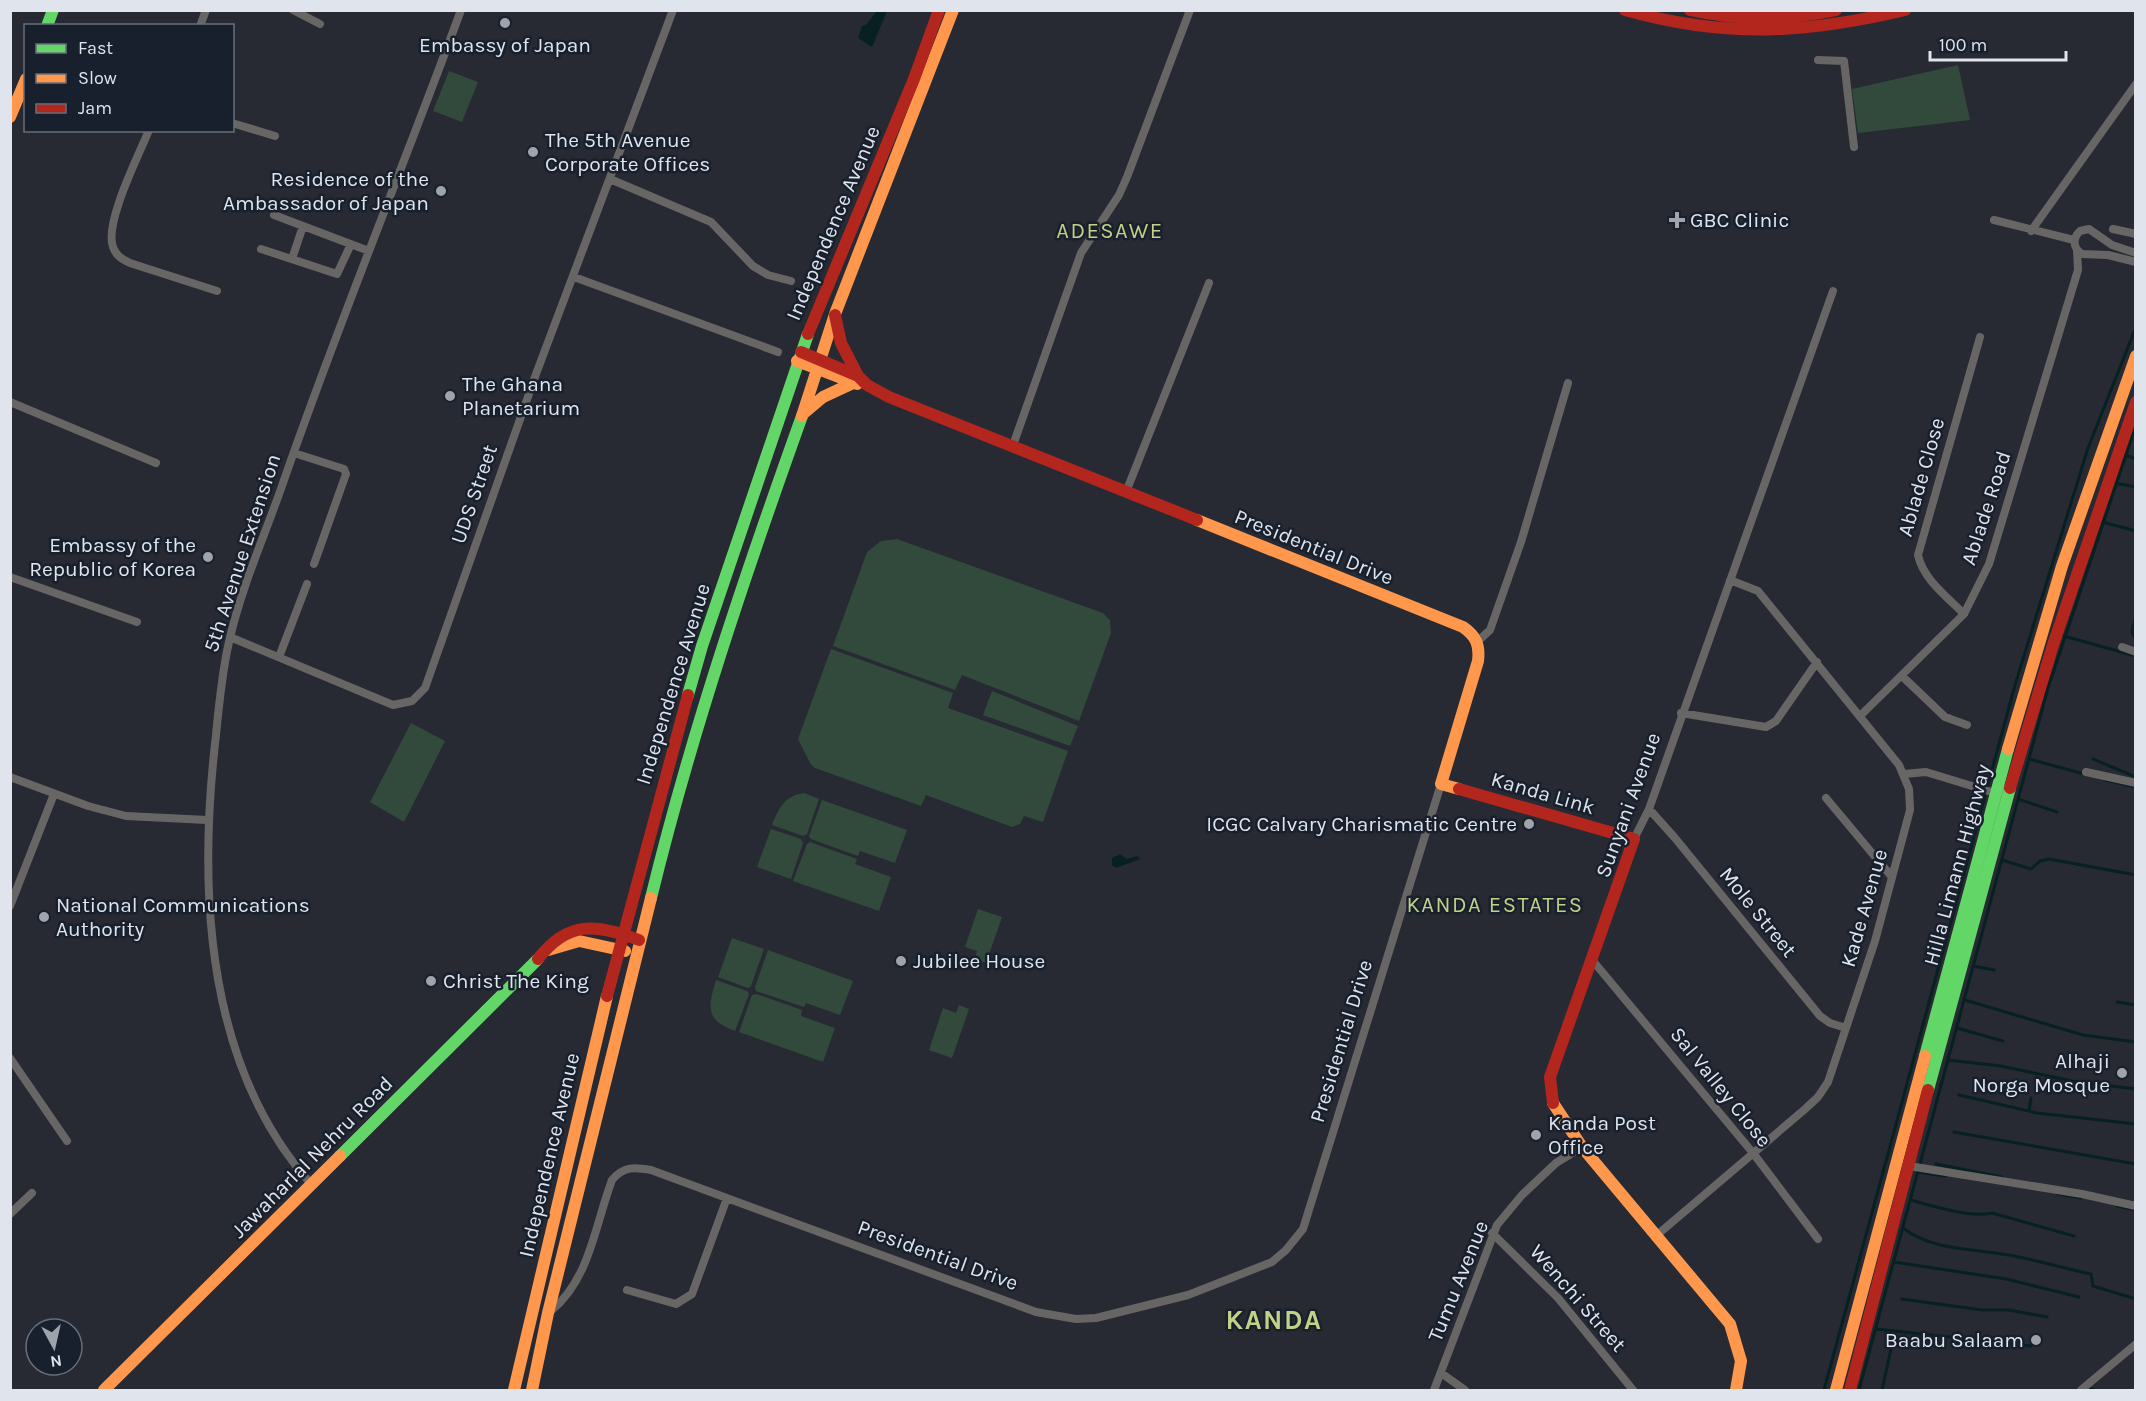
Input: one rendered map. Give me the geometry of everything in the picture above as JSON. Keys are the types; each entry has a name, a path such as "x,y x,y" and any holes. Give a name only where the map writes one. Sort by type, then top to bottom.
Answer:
{"main road":[{"path":"920,81 920,33 928,10"},
{"name":"Independence Avenue","path":"532,1390 548,1313 675,800 731,618 835,314 920,81 939,10"},
{"name":"Independence Avenue","path":"514,1390 618,949 702,646 799,356 953,10"},
{"path":"920,81 950,45 963,10"},
{"path":"1625,10 1692,29 1756,34 1814,30 1863,22 1905,10"},
{"path":"1690,10 1737,17 1786,17 1836,10"},
{"path":"10,117 24,84"},
{"path":"803,413 823,397 855,379 841,343 835,314"},
{"name":"Presidential Drive","path":"799,356 855,379 889,397 1012,448 1463,627 1478,641 1478,661 1442,784"},
{"name":"Hilla Limann Highway","path":"1836,1390 1995,793 2062,566 2136,356"},
{"name":"Hilla Limann Highway","path":"1850,1390 2002,820 2075,575 2136,402"},
{"name":"Kanda Link","path":"1442,784 1634,839"},
{"name":"Sunyani Avenue","path":"1634,839 1549,1083 1552,1103 1582,1147 1730,1324 1740,1361 1736,1390"},
{"name":"Jawaharlal Nehru Road","path":"104,1390 548,950 556,937 571,932 596,930 622,934 639,940"},
{"name":"Jawaharlal Nehru Road","path":"548,950 579,941 636,953"}],"street":[{"path":"293,10 320,24"},
{"name":"5th Avenue Extension","path":"311,1184 290,1160 273,1131 239,1058 216,976 209,897 207,820 220,697 230,637 323,368 461,10"},
{"name":"UDS Street","path":"230,637 393,705 412,701 425,688 532,385 673,10"},
{"path":"1012,448 1081,253 1119,195 1190,10"},
{"path":"1818,60 1844,60 1854,147"},
{"path":"2031,231 2136,84"},
{"path":"234,124 275,136"},
{"path":"148,132 113,225 113,247 120,258 130,263 218,291"},
{"path":"610,179 711,222 753,266 768,275 791,281"},
{"path":"274,215 369,251"},
{"path":"1994,220 2074,240 2080,231 2089,229 2112,245 2136,253"},
{"path":"292,259 303,226"},
{"path":"2113,229 2136,234"},
{"name":"Ablade Road","path":"1860,716 1964,614 1989,564 2078,270 2074,240"},
{"path":"261,249 337,274 351,244"},
{"path":"2077,250 2082,254 2108,255 2136,262"},
{"name":"Ablade Road","path":"2078,270 2093,255"},
{"path":"574,277 778,352"},
{"path":"1126,492 1209,283"},
{"name":"Sunyani Avenue","path":"1634,839 1649,809 1681,713 1833,291"},
{"name":"Ablade Close","path":"1964,614 1929,578 1920,564 1918,555 1980,337"},
{"path":"1478,641 1490,630 1521,542 1568,383"},
{"path":"10,402 156,463"},
{"path":"294,453 344,469 346,474 314,564"},
{"path":"10,577 137,622"},
{"name":"Kade Avenue","path":"1657,1235 1818,1097 1834,1066 1892,877 1910,810 1909,789 1904,774 1860,716 1758,591 1730,580"},
{"path":"279,657 307,584"},
{"path":"2122,647 2136,652"},
{"path":"1681,713 1766,727 1776,721 1816,662"},
{"path":"1902,676 1945,717 1967,725"},
{"path":"1904,774 1926,772 1995,793"},
{"path":"2086,772 2136,783"},
{"path":"10,777 54,794 126,816 207,820"},
{"name":"Presidential Drive","path":"548,1313 561,1302 578,1281 612,1180 618,1173 630,1167 651,1170 1036,1312 1076,1319 1096,1318 1188,1294 1272,1262 1286,1250 1303,1229 1442,784"},
{"path":"10,906 54,794"},
{"path":"1826,798 1892,877"},
{"name":"Mole Street","path":"1649,809 1820,1016 1830,1023 1846,1028"},
{"name":"Sal Valley Close","path":"1593,961 1753,1153 1818,1239"},
{"path":"10,1058 67,1141"},
{"name":"Tumu Avenue","path":"1434,1390 1492,1233 1509,1210 1556,1163 1582,1147"},
{"path":"1909,1166 1997,1179 2136,1206"},
{"path":"10,1214 32,1193"},
{"path":"627,1290 676,1304 692,1294 727,1198"},
{"name":"Wenchi Street","path":"1492,1233 1558,1298 1633,1390"},
{"path":"2081,1390 2136,1344"},
{"path":"1441,1374 1465,1390"}],"shaded area":[{"path":"877,11 887,11 872,47 858,38 862,26 866,25"},
{"path":"1958,65 1970,120 1858,133 1852,89"},
{"path":"449,71 478,82 462,122 433,111"},
{"path":"897,539 1103,613 1110,620 1111,633 1079,721 962,675 955,690 833,646 867,552 881,541"},
{"path":"831,649 953,693 948,708 1068,751 1043,822 1024,816 1020,824 1012,827 926,795 921,806 815,768 798,739"},
{"path":"992,691 1078,726 1070,746 983,715"},
{"path":"411,723 445,741 404,822 370,802"},
{"path":"804,793 819,799 807,834 803,836 772,825 777,813 787,800"},
{"path":"822,800 907,830 895,863 860,851 858,856 811,839 809,836"},
{"path":"771,829 801,839 803,843 791,879 757,867"},
{"path":"810,842 857,859 855,864 891,877 879,911 793,881 807,844"},
{"path":"1120,854 1127,859 1137,856 1140,859 1116,868 1112,865 1112,858"},
{"path":"978,909 1002,917 986,963 975,959 977,951 965,947"},
{"path":"732,938 764,949 751,986 748,988 718,977"},
{"path":"768,950 853,981 840,1015 806,1003 804,1007 756,991 755,987"},
{"path":"716,980 747,991 749,994 735,1031 718,1022 711,1012 711,998"},
{"path":"756,994 802,1010 801,1016 835,1028 823,1062 739,1032 752,995"},
{"path":"959,1005 969,1009 952,1058 929,1050 943,1008 956,1013"}],"waterway":[{"path":"1824,1390 2015,685 2088,448 2136,327"},
{"path":"1859,1390 2048,688 2136,425"},
{"path":"2125,455 2136,459"},
{"path":"2115,483 2136,487"},
{"path":"2102,522 2136,531"},
{"path":"2136,617 2132,631 2136,641"},
{"path":"2064,636 2136,656"},
{"path":"2029,759 2084,774"},
{"path":"2093,759 2136,777"},
{"path":"2105,780 2136,787"},
{"path":"2018,799 2057,812"},
{"path":"2002,860 2031,869 2040,861 2049,859 2136,875"},
{"path":"1973,966 1994,970"},
{"path":"1965,1000 2083,1035 2136,1042"},
{"path":"2117,1002 2136,1005"},
{"path":"1957,1028 2003,1041"},
{"path":"1948,1060 2001,1066 2072,1081 2136,1089"},
{"path":"1959,1095 2037,1113 2136,1124"},
{"path":"2029,1111 2031,1098"},
{"path":"1954,1132 2136,1164"},
{"path":"1936,1164 2002,1177"},
{"path":"1918,1172 1945,1176"},
{"path":"2058,1194 2081,1198"},
{"path":"1911,1200 1963,1213 1992,1213 2074,1236"},
{"path":"2117,1206 2136,1210"},
{"path":"1903,1228 1929,1242 1944,1246 2005,1254 2091,1274 2093,1286 2136,1299"},
{"path":"1894,1262 2006,1279 2079,1297"},
{"path":"1902,1299 1982,1310 2009,1310 2047,1317"},
{"path":"1876,1329 2031,1346"},
{"path":"1882,1390 1895,1331"},
{"path":"2088,1388 2094,1390"}],"traffic: fast":[{"path":"48,24 53,10"},
{"path":"688,695 702,646 808,334"},
{"path":"651,898 701,715 802,416"},
{"path":"1925,1056 2008,749"},
{"path":"1928,1090 2010,788"},
{"path":"340,1156 538,959"}],"traffic: slow":[{"path":"802,416 835,314 953,10"},
{"path":"10,117 24,84"},
{"path":"2008,749 2062,566 2136,356"},
{"path":"797,361 857,384"},
{"path":"804,413 823,397 853,383"},
{"path":"1197,520 1463,627 1471,634 1478,646 1478,661 1441,784 1459,789"},
{"path":"532,1390 548,1313 651,898"},
{"path":"548,950 579,941 625,951"},
{"path":"514,1390 607,996"},
{"path":"1836,1390 1925,1056"},
{"path":"1553,1103 1582,1147 1730,1324 1741,1361 1736,1390"},
{"path":"104,1390 340,1156"}],"traffic: jam":[{"path":"808,334 914,79 939,10"},
{"path":"1625,10 1696,25 1765,30 1833,24 1905,10"},
{"path":"1690,10 1708,14 1763,18 1799,16 1836,10"},
{"path":"835,315 841,343 858,376"},
{"path":"801,352 858,376 867,385 889,397 1197,520"},
{"path":"2010,788 2053,645 2136,402"},
{"path":"607,996 688,695"},
{"path":"1459,789 1634,839 1550,1077 1553,1103"},
{"path":"538,959 560,937 584,929 609,931 639,940"},
{"path":"1850,1390 1928,1090"}],"place":[{"name":"Embassy of Japan","path":"505,23"},
{"name":"The 5th Avenue Corporate Offices","path":"533,152"},
{"name":"Residence of the Ambassador of Japan","path":"441,191"},
{"name":"GBC Clinic","path":"1677,220"},
{"name":"The Ghana Planetarium","path":"450,396"},
{"name":"Embassy of the Republic of Korea","path":"208,557"},
{"name":"ICGC Calvary Charismatic Centre","path":"1529,824"},
{"name":"National Communications Authority","path":"44,917"},
{"name":"Jubilee House","path":"901,961"},
{"name":"Christ The King","path":"431,981"},
{"name":"Alhaji Norga Mosque","path":"2122,1073"},
{"name":"Kanda Post Office","path":"1536,1135"},
{"name":"Baabu Salaam","path":"2036,1340"}],"district":[{"name":"ADESAWE","path":"1110,230"},
{"name":"KANDA ESTATES","path":"1495,904"},
{"name":"KANDA","path":"1274,1320"}]}
